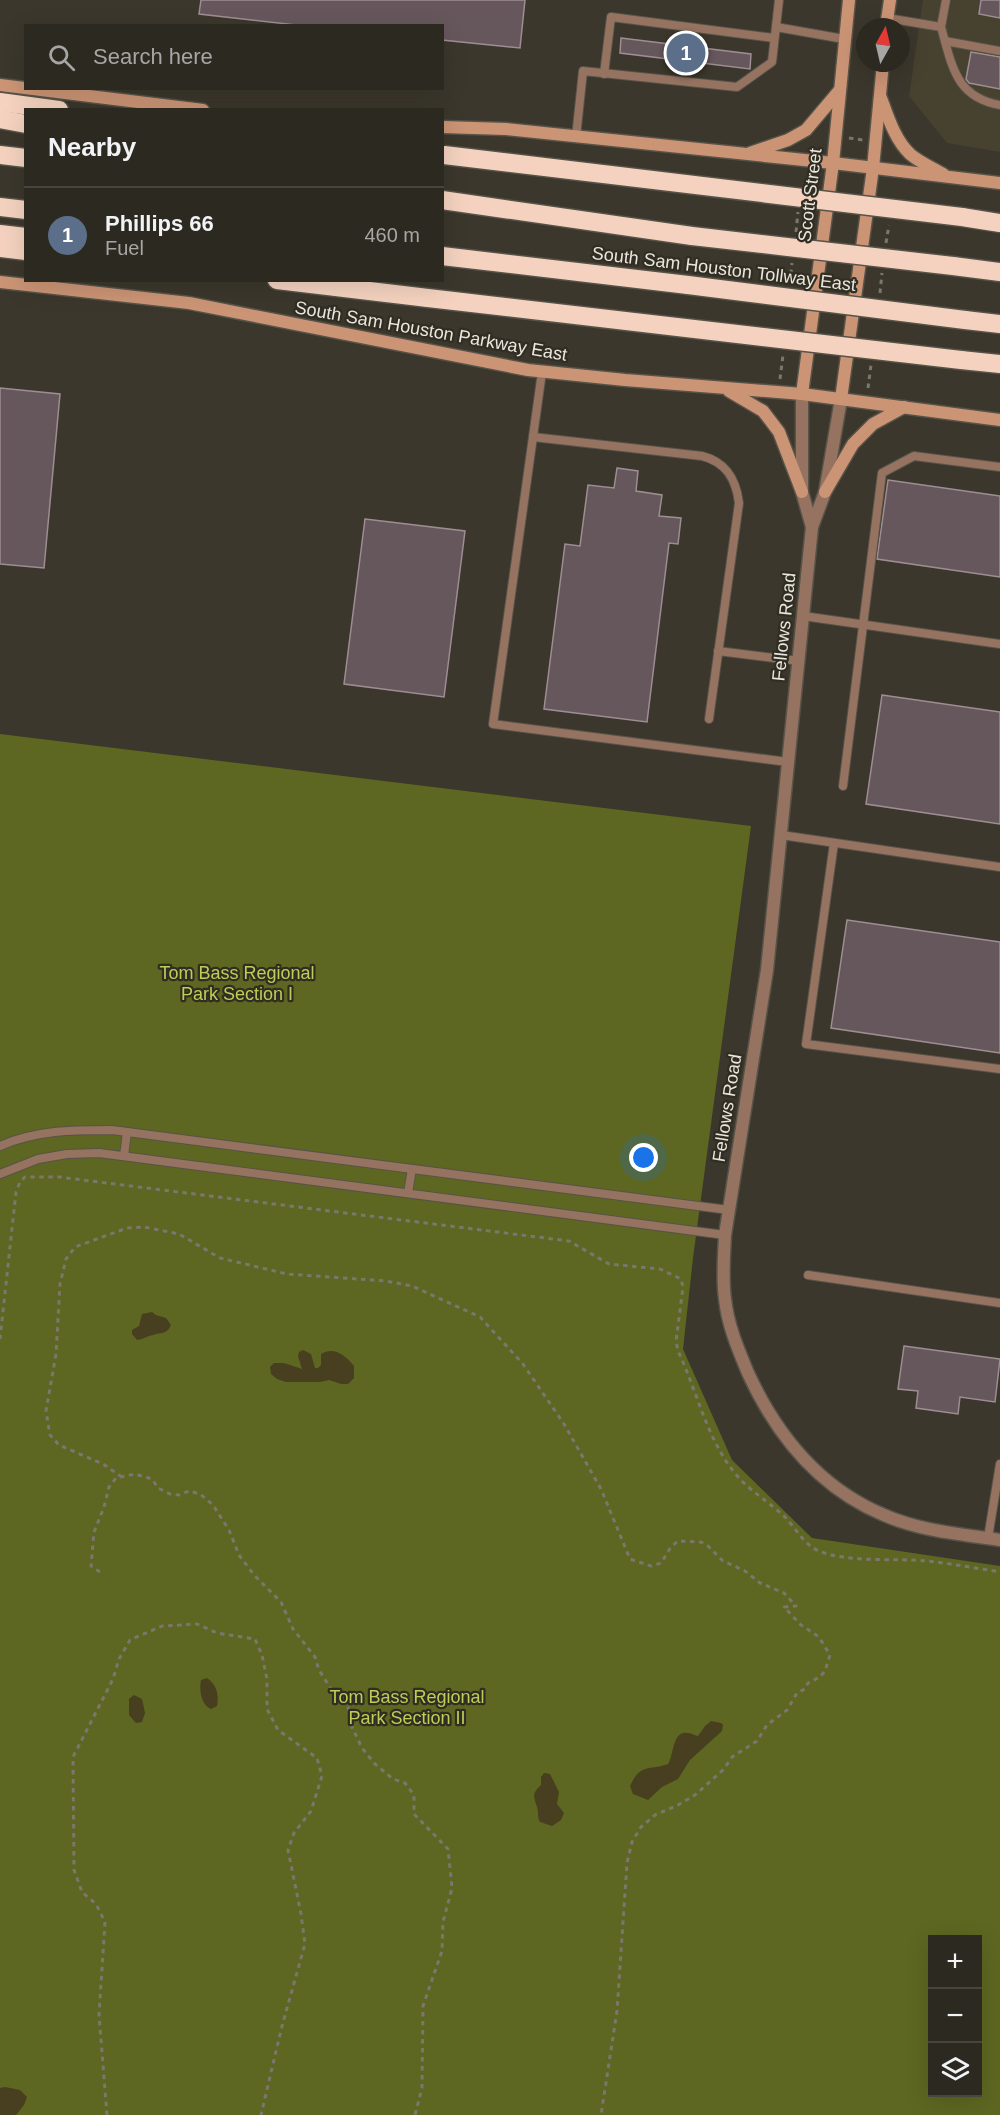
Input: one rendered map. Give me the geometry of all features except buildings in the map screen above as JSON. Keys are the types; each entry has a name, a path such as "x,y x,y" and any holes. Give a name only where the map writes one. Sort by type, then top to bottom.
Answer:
{"highway":[{"path":"0,102 44,108"},
{"path":"0,119 24,124"},
{"path":"0,155 24,158"},
{"path":"444,155 962,217 1000,224"},
{"path":"444,200 692,236"},
{"path":"0,207 24,210"},
{"name":"South Sam Houston Tollway East","path":"444,207 1000,272"},
{"path":"0,234 24,237"},
{"path":"0,248 24,251"},
{"name":"South Sam Houston Tollway East","path":"444,256 1000,324"},
{"path":"294,282 1000,364"}],"main road":[{"name":"Scott Street","path":"802,394 834,163 849,0"},
{"path":"888,18 890,0"},
{"path":"841,399 873,168 882,72"},
{"path":"0,86 24,89"},
{"path":"34,90 186,108"},
{"path":"746,154 788,140 806,130 839,91"},
{"path":"880,95 899,140 910,154 947,177"},
{"path":"444,127 506,129 576,136 1000,183"},
{"name":"South Sam Houston Parkway East","path":"0,282 189,303 542,372 802,394 1000,420"},
{"path":"726,388 763,411 779,432 802,492"},
{"path":"825,492 853,444 873,424 903,407"}],"street":[{"name":"Fellows Road","path":"802,394 802,492 812,527"},
{"name":"Fellows Road","path":"841,399 825,492 812,527 767,970 725,1235 723,1280 725,1302 735,1341 761,1401 805,1462 839,1491 862,1506 886,1516 938,1531 994,1539"}],"lane":[{"path":"576,136 583,71 737,87 772,62 779,0"},
{"path":"946,0 941,27 961,83 972,95 986,103 1000,105"},
{"path":"604,74 611,17 774,38"},
{"path":"910,25 941,27"},
{"path":"776,27 844,39"},
{"path":"945,41 1000,51"},
{"path":"542,372 493,724 788,762"},
{"path":"533,437 702,456 722,465 731,475 738,490 739,503 709,718"},
{"path":"843,786 882,473 914,456 1000,467"},
{"path":"803,616 1000,644"},
{"path":"718,651 799,661"},
{"path":"781,835 1000,867"},
{"path":"834,843 806,1044 1000,1069"},
{"path":"0,1146 26,1136 55,1131 112,1130 729,1210"},
{"path":"124,1156 127,1132"},
{"path":"0,1174 38,1159 67,1154 99,1153 725,1235"},
{"path":"408,1193 412,1169"},
{"path":"807,1275 1000,1304"},
{"path":"994,1539 1000,1464"}],"path":[{"path":"849,138 865,140"},
{"path":"795,241 798,206"},
{"path":"885,252 890,217"},
{"path":"790,287 794,252"},
{"path":"879,298 884,263"},
{"path":"780,379 784,344"},
{"path":"867,391 872,356"},
{"path":"0,1339 2,1303 16,1192 25,1177 59,1177 569,1241 609,1264 660,1269 681,1279 683,1287 676,1341 708,1427 739,1477 781,1514 807,1543 819,1551 848,1557 928,1562 1000,1572"},
{"path":"122,1477 103,1464 59,1445 50,1435 46,1411 56,1354 59,1291 66,1259 75,1247 127,1228 144,1227 179,1234 220,1258 287,1274 386,1281 412,1286 480,1317 523,1364 564,1424 601,1489 630,1558 651,1566 662,1563 671,1547 678,1541 701,1542 723,1561 745,1571 760,1583 784,1593 791,1599 796,1606 784,1607 801,1625 819,1637 830,1655 825,1671 797,1693 786,1710 767,1725 757,1741 732,1757 724,1769 694,1795 655,1815 641,1827 632,1842 627,1863 617,2011 601,2115"},
{"path":"100,1572 92,1566 94,1532 109,1487 116,1478 135,1474 152,1479 158,1488 170,1494 179,1495 189,1491 200,1494 213,1505 229,1530 239,1555 254,1575 281,1602 292,1629 315,1657 333,1692 348,1707 352,1727 362,1748 375,1764 393,1779 405,1783 414,1795 414,1814 448,1849 452,1888 443,1922 442,1951 423,2006 422,2088 415,2115"},
{"path":"108,2115 99,2015 105,1922 96,1904 82,1892 74,1870 73,1757 130,1640 162,1626 196,1624 217,1633 255,1639 262,1655 267,1679 267,1709 278,1730 317,1758 322,1776 311,1811 294,1833 288,1850 305,1944 282,2026 261,2115"}],"shaded area":[{"path":"923,0 1000,0 1000,152 947,143 909,96"}],"green space":[{"name":"Tom Bass Regional Park Section II","path":"0,734 751,826 693,1258 683,1349 732,1460 812,1538 1000,1566 1000,2115 0,2115"}],"sand":[{"path":"152,1312 166,1318 171,1325 165,1332 137,1340 132,1330 139,1326 142,1314"},
{"path":"303,1350 311,1354 315,1368 321,1365 321,1354 330,1351 339,1353 354,1366 354,1378 348,1384 329,1380 286,1382 271,1374 270,1367 274,1363 284,1363 302,1369 298,1356"},
{"path":"207,1678 215,1687 217,1694 217,1706 211,1709 203,1701 200,1688 201,1680"},
{"path":"134,1695 142,1699 145,1713 142,1722 136,1723 129,1715 129,1699"},
{"path":"711,1721 721,1723 722,1731 690,1760 678,1779 662,1787 648,1800 633,1794 630,1786 638,1773 668,1764 679,1735 688,1733 698,1736"},
{"path":"544,1773 550,1774 559,1792 557,1804 564,1813 561,1820 552,1826 540,1822 534,1798"},
{"path":"0,2088 20,2090 27,2097 16,2115 0,2115"}],"place":[{"name":"Phillips 66","path":"686,53"}],"park label":[{"name":"Tom Bass Regional Park Section I","path":"237,983"}]}
